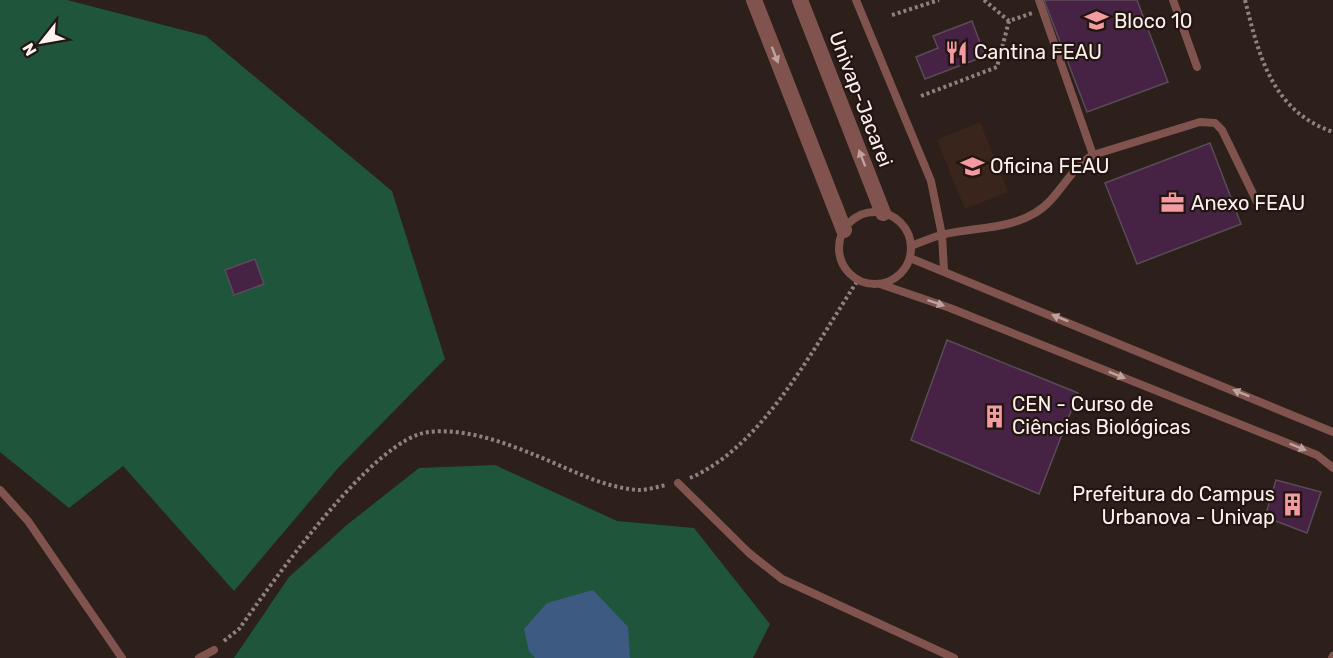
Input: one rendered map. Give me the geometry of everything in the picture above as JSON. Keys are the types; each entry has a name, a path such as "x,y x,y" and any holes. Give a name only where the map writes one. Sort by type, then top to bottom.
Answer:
{"street":[{"path":"754,0 844,230"},
{"name":"Univap-Jacarei","path":"800,0 884,213"}],"lane":[{"path":"856,0 931,182 942,235 945,270"},
{"path":"1039,0 1093,156"},
{"path":"1173,0 1197,67"},
{"path":"911,246 942,235 1018,221 1036,212 1052,200 1079,164 1093,156 1200,122 1215,123 1222,130 1258,204"},
{"path":"880,284 899,275 910,258 911,246 903,225 884,213 861,214 844,230 839,252 842,263 858,280 880,284 950,308 1317,455 1333,468"},
{"path":"910,258 945,270 1333,432"},
{"path":"678,483 749,553 782,579 954,658"},
{"path":"0,490 28,522 122,658"},
{"path":"199,658 214,650"}],"path":[{"path":"892,15 939,0"},
{"path":"984,0 1009,21"},
{"path":"1245,0 1261,62 1284,99 1312,125 1333,132"},
{"path":"1009,21 1042,10"},
{"path":"921,96 997,67 1009,21"},
{"path":"214,650 239,629 321,519 391,449 428,432 471,434 525,451 602,482 640,490 678,483 707,471 740,445 770,413 858,280"}],"shaded area":[{"name":"Oficina FEAU","path":"980,122 1008,192 965,209 937,140"}],"green space":[{"path":"0,0 67,0 206,36 392,191 445,359 338,468 234,591 123,466 69,508 0,452"},
{"path":"495,465 617,521 694,528 770,624 753,658 234,658 289,577 348,524 419,468"}],"water":[{"path":"593,590 628,627 630,658 535,658 529,651 524,629 547,603"}],"building":[{"path":"1044,0 1137,0 1168,82 1087,112"},
{"name":"Cantina FEAU","path":"972,21 985,56 925,79 916,57 938,48 933,36"},
{"name":"Anexo FEAU","path":"1210,143 1241,224 1137,264 1105,183"},
{"path":"255,259 264,284 234,295 225,270"},
{"name":"CEN - Curso de Ciências Biológicas","path":"947,340 1078,393 1039,494 911,440"},
{"name":"Prefeitura do Campus Urbanova - Univap","path":"1276,480 1321,492 1307,533 1265,517"}],"place":[{"name":"Bloco 10","path":"1096,21"},
{"name":"Cantina FEAU","path":"956,52"},
{"name":"Oficina FEAU","path":"972,166"},
{"name":"Anexo FEAU","path":"1173,203"},
{"name":"CEN - Curso de Ciências Biológicas","path":"994,416"},
{"name":"Prefeitura do Campus Urbanova - Univap","path":"1293,505"}]}
